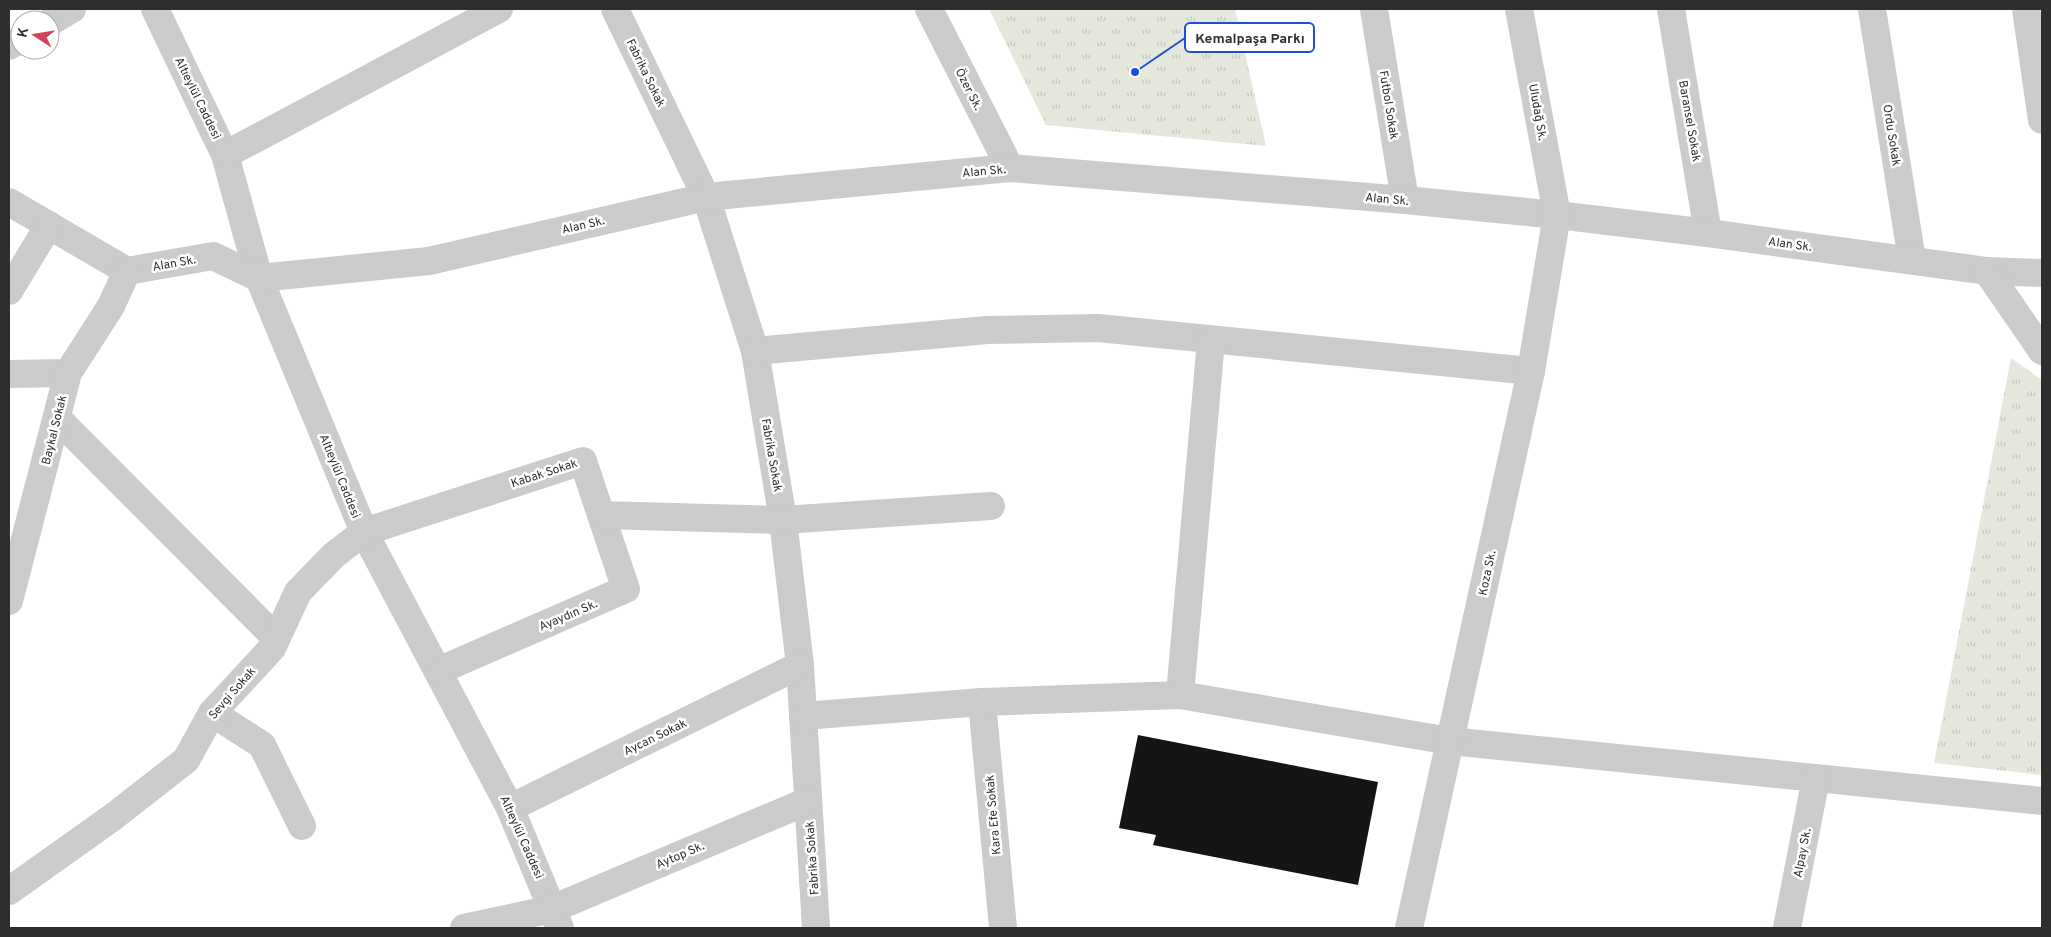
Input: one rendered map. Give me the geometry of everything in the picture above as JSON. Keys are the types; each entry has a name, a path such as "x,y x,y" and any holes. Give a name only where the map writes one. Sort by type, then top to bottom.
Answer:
{"street":[{"path":"60,16 72,9"},
{"name":"Altıeylül Caddesi","path":"155,9 225,154 259,278 364,532 510,808 552,922"},
{"name":"Fabrika Sokak","path":"615,9 706,197 755,351 783,520 800,666 816,928"},
{"name":"Özer Sk.","path":"929,9 1010,168"},
{"name":"Futbol Sokak","path":"1374,9 1405,200"},
{"name":"Uludağ Sk.","path":"1520,9 1558,215"},
{"name":"Baransel Sokak","path":"1671,9 1708,233"},
{"name":"Ordu Sokak","path":"1872,9 1912,260"},
{"path":"2026,9 2042,120"},
{"path":"225,154 491,11"},
{"name":"Alan Sk.","path":"127,271 213,256 259,278 429,260 706,197 1010,168 1405,200 1558,215 1708,233 1987,271 2042,273"},
{"path":"9,202 127,271"},
{"name":"Koza Sk.","path":"1409,928 1532,371 1558,215"},
{"path":"9,291 49,225"},
{"name":"Baykal Sokak","path":"9,601 68,374 111,306 127,271"},
{"path":"1987,271 2042,351"},
{"path":"755,351 987,330 1098,328 1532,371"},
{"path":"1180,695 1211,340"},
{"path":"9,374 68,374"},
{"path":"57,418 276,638"},
{"name":"Kabak Sokak","path":"364,532 583,461 601,515"},
{"path":"601,515 783,520 991,506"},
{"name":"Ayaydın Sk.","path":"438,671 626,590 601,515"},
{"name":"Sevgi Sokak","path":"9,891 113,817 186,760 212,713 272,648 298,592 334,555 364,532"},
{"name":"Aycan Sokak","path":"510,808 800,666"},
{"path":"803,716 982,702 1180,695 1450,741 2042,801"},
{"name":"Kara Efe Sokak","path":"982,702 1003,928"},
{"path":"212,713 262,745 302,826"},
{"name":"Alpay Sk.","path":"1787,928 1816,778"},
{"name":"Aytop Sk.","path":"464,928 552,922 808,801"}],"green space":[{"path":"989,9 1235,9 1266,146 1046,125"},
{"path":"2011,358 2042,380 2042,775 1934,763"}],"building":[{"path":"1138,735 1378,782 1358,885 1153,845 1156,835 1119,828"}],"place":[{"name":"Kemalpaşa Parkı","path":"1135,72"}]}
